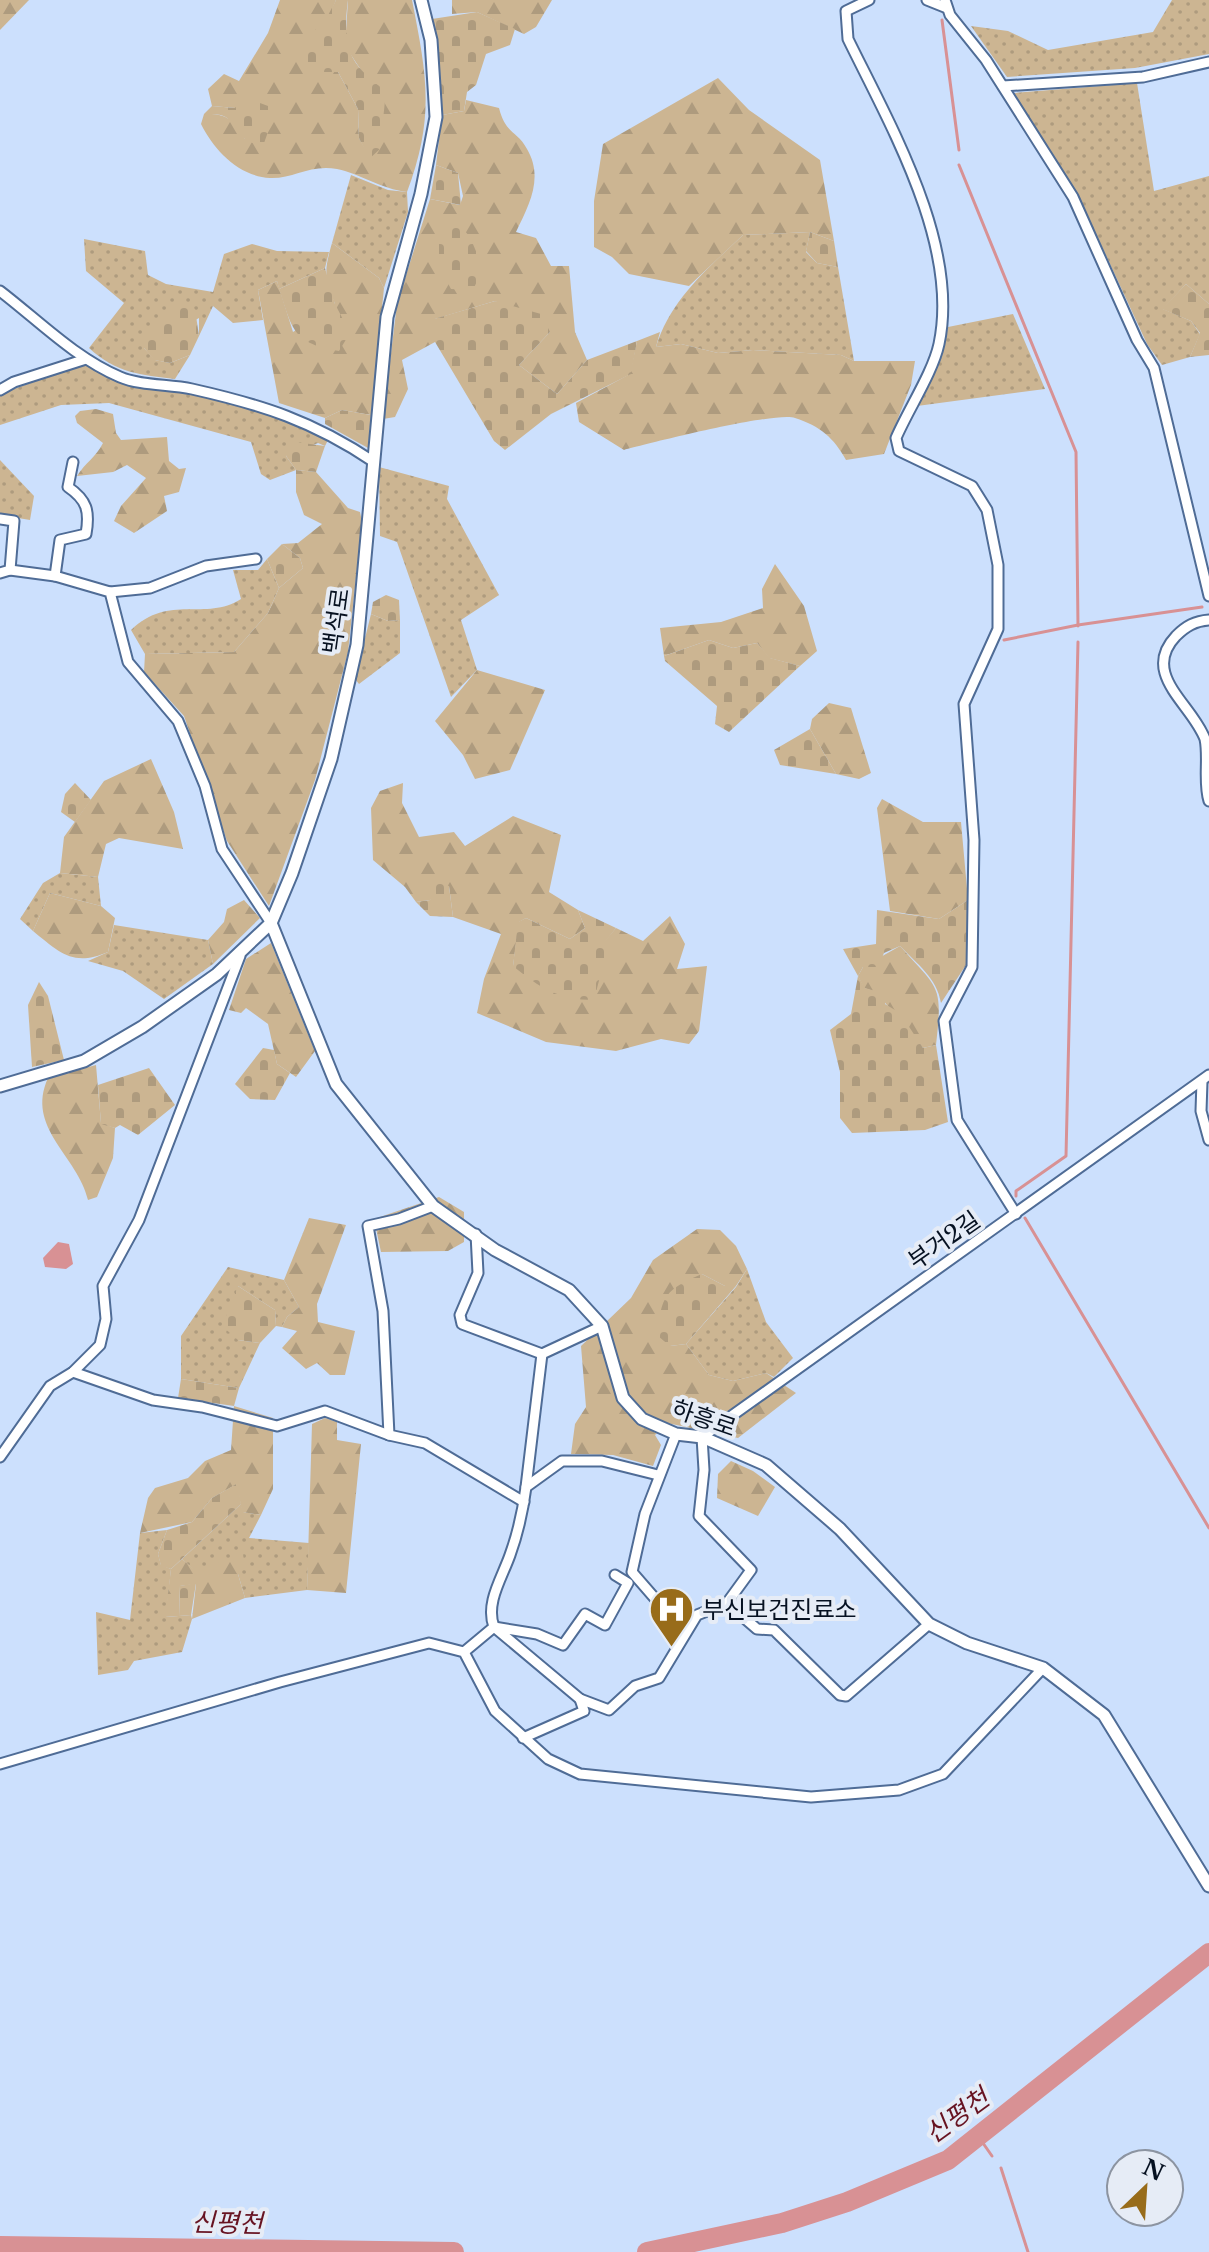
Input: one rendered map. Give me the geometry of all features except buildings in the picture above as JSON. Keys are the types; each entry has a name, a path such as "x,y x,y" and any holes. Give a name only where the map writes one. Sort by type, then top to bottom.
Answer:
{"street":[{"name":"백석로","path":"0,1086 84,1061 142,1027 240,956 271,923 331,759 357,645 387,317 421,194 436,117 431,40 421,0"},
{"path":"869,0 846,11 848,39 920,190 929,216 943,304 939,346 896,438 899,451 972,486 987,510 998,565 998,629 964,704 974,840 972,967 944,1021 957,1120 1016,1214"},
{"path":"927,0 946,4 1003,86 1073,197 1137,340 1154,368 1209,596"},
{"path":"1003,86 1143,77 1209,62"},
{"path":"0,291 86,359 122,378 190,388 292,415 334,435 374,462"},
{"path":"0,390 14,382 86,359"},
{"path":"55,576 60,540 86,534 88,524 89,514 83,498 68,487 73,462"},
{"path":"0,519 14,521 5,572 55,576 110,592 150,588 206,566 256,559"},
{"path":"110,592 128,662 178,721 205,786 222,849 271,923"},
{"path":"1209,620 1184,628 1172,641 1163,659 1163,673 1205,740 1209,801"},
{"name":"하흥로","path":"271,923 336,1084 433,1206 495,1250 569,1290 602,1326 623,1398 642,1419 676,1434 702,1437 766,1465 840,1529 929,1624 967,1643 1043,1668 1104,1715 1209,1886"},
{"path":"0,1457 50,1386 73,1372 100,1345 106,1319 103,1286 139,1220 240,956"},
{"path":"1206,1078 1201,1111 1209,1140"},
{"name":"부거2길","path":"702,1437 1206,1078"},
{"path":"389,1435 383,1311 368,1226 399,1219 433,1206"},
{"path":"476,1234 478,1273 460,1315 462,1324 542,1354 602,1326"},
{"path":"542,1354 524,1502 511,1553 494,1596 491,1619 494,1627 580,1699 609,1710 635,1686 659,1678 697,1615 727,1603 751,1570 699,1516 704,1470 702,1437"},
{"path":"73,1372 153,1400 202,1407 277,1426 325,1411 389,1435 425,1443 524,1502"},
{"path":"676,1434 658,1475 632,1572 685,1633"},
{"path":"526,1487 562,1461 602,1461 658,1475"},
{"path":"464,1652 494,1627 537,1634 563,1645 585,1614 605,1625 628,1583 615,1575"},
{"path":"727,1603 757,1629 774,1630 840,1695 846,1696 929,1624"},
{"path":"0,1764 429,1643 464,1652 495,1711 548,1759 580,1774 811,1797 899,1790 943,1774 1043,1668"},
{"path":"523,1738 584,1711 580,1699"}],"green space":[{"path":"0,0 29,0 0,30"},
{"path":"280,0 336,0 306,72 338,72 358,109 359,138 370,158 365,76 345,46 348,0 412,0 426,96 422,141 407,192 337,169 318,168 278,178 258,176 228,160 206,134 201,124 204,114 219,115 233,122 245,139 235,108 212,106 208,89 224,74 239,81 268,33"},
{"path":"336,0 348,0 346,30 350,53 363,72 386,91 380,149 369,159 359,138 358,109 338,72 306,72 299,57 306,34 322,27"},
{"path":"452,0 552,0 536,27 524,34 477,12 452,14"},
{"path":"1172,0 1209,0 1209,54 1135,68 1007,77 971,26 1008,31 1048,50 1153,32"},
{"path":"477,12 515,29 510,45 486,54 476,85 467,92 464,111 442,115 432,19"},
{"path":"718,78 749,110 820,160 834,241 810,232 743,235 689,286 629,274 612,257 594,247 594,201 603,144"},
{"path":"1137,83 1154,191 1209,176 1209,304 1186,284 1163,309 1191,321 1200,334 1190,357 1162,365 1147,344 1091,223 1014,93"},
{"path":"244,97 276,109 263,146 239,134 230,120 222,115 204,114 212,106 235,108"},
{"path":"466,100 499,108 508,128 527,149 534,170 533,191 516,232 536,238 551,266 569,266 575,332 587,360 557,394 519,365 550,332 495,301 435,319 435,342 402,360 408,389 395,417 383,419 397,304 430,199 460,205 463,196 458,173 436,165 442,115 464,111"},
{"path":"436,165 458,173 461,205 430,199"},
{"path":"351,175 388,190 407,192 408,212 384,288 379,278 332,243"},
{"path":"452,222 457,222 470,237 483,268 473,290 451,289 439,267 439,233"},
{"path":"810,232 806,252 817,263 838,267 854,361 841,355 753,350 718,353 681,344 656,347 680,300 743,235"},
{"path":"810,232 834,241 838,267 817,263 806,251"},
{"path":"84,239 145,251 148,275 166,284 213,292 224,254 252,244 277,251 329,252 325,268 279,289 277,281 258,290 263,320 233,323 213,306 199,336 199,318 144,348 155,360 170,363 190,355 175,379 119,368 89,348 124,303 86,271"},
{"path":"332,243 379,278 384,288 371,415 342,410 325,418 279,403 258,290 277,281 293,332 335,304 326,274"},
{"path":"325,268 335,304 350,333 339,351 312,344 297,333 279,289"},
{"path":"1186,284 1209,304 1209,355 1190,357 1200,333 1191,321 1162,309"},
{"path":"180,301 195,309 199,336 190,355 170,363 154,360 144,348 144,332"},
{"path":"495,301 541,314 550,332 519,365 557,394 587,360 637,341 631,374 551,414 505,450 494,441 435,342 434,319"},
{"path":"1013,314 1045,389 917,406 942,356 948,327"},
{"path":"660,332 656,347 681,344 718,353 753,350 841,355 854,361 915,361 911,385 884,454 846,460 831,439 819,429 795,418 784,417 712,429 624,450 579,422 576,403 630,374 637,341"},
{"path":"86,363 126,382 193,393 262,412 328,440 325,446 318,443 286,456 296,470 270,480 261,474 251,442 109,403 61,405 0,425 0,394"},
{"path":"96,409 113,414 116,433 121,440 167,437 169,461 179,469 186,468 179,492 164,496 167,511 134,533 114,521 121,506 146,478 127,465 113,472 77,476 103,443 77,423 75,416 80,411"},
{"path":"342,410 371,415 368,448 325,424 325,418"},
{"path":"295,442 325,446 316,472 296,470 286,456"},
{"path":"0,460 34,496 30,520 0,515"},
{"path":"379,467 449,486 447,499 499,595 461,620 477,670 451,697 397,542 380,536"},
{"path":"296,470 316,472 348,508 360,512 362,522 348,652 315,780 269,906 227,841 184,716 144,672 145,654 234,652 268,613 279,588 303,568 300,558 282,544 298,543 322,524 304,515 296,492"},
{"path":"282,544 300,558 303,568 279,588 267,559"},
{"path":"267,559 279,588 268,613 234,652 145,654 131,630 145,619 173,610 214,608 241,599 233,570 258,570"},
{"path":"775,564 804,606 817,651 800,666 769,658 757,643 733,648 709,640 664,656 660,628 721,622 763,608 762,589"},
{"path":"386,595 399,600 400,620 388,621 371,614 373,602"},
{"path":"371,614 388,621 400,620 400,653 359,684 355,679"},
{"path":"709,640 733,648 757,643 770,658 800,666 729,732 715,724 717,706 665,661 664,656"},
{"path":"477,670 545,690 510,770 475,779 463,755 435,721"},
{"path":"829,703 851,708 871,773 859,779 836,774 810,729 812,719"},
{"path":"810,729 836,774 780,765 774,750"},
{"path":"151,759 174,812 183,849 119,838 106,844 98,877 60,873 64,837 104,781"},
{"path":"75,783 91,800 75,822 61,812 65,794"},
{"path":"403,783 402,803 419,837 454,832 465,846 513,816 561,835 549,892 578,910 585,928 570,939 526,918 519,922 513,966 604,942 616,928 643,941 670,916 685,944 677,969 707,966 699,1031 689,1044 661,1039 616,1051 546,1042 477,1013 484,979 501,934 453,917 449,886 430,900 416,902 405,887 373,860 371,808 380,791"},
{"path":"882,799 923,822 961,822 968,900 939,919 890,911 877,808"},
{"path":"60,873 98,877 101,906 50,893 33,931 20,919 43,883"},
{"path":"437,882 449,886 453,917 430,916 416,902 430,900"},
{"path":"50,893 101,906 115,918 108,952 76,958 51,946 33,931"},
{"path":"244,900 260,918 213,964 208,940 224,922 227,909"},
{"path":"968,900 966,965 941,1003 931,979 900,946 884,953 878,967 863,967 858,976 843,949 876,944 877,910 939,919"},
{"path":"578,910 616,928 605,942 617,959 603,965 594,1000 570,998 550,991 513,966 518,922 526,918 570,939 585,928"},
{"path":"114,925 208,940 213,964 164,999 123,971 88,961 108,952"},
{"path":"271,943 315,1051 296,1077 277,1064 268,1024 246,1008 241,1013 229,1010 246,959"},
{"path":"900,946 935,989 939,1010 936,1045 923,1048 876,992 864,988 858,976 863,967"},
{"path":"858,976 865,988 886,994 885,1004 900,1013 923,1048 936,1045 948,1122 925,1130 852,1133 840,1118 840,1072 830,1030 851,1014"},
{"path":"39,982 48,996 64,1060 32,1067 28,1005"},
{"path":"263,1048 274,1050 277,1064 290,1073 275,1100 250,1099 235,1084"},
{"path":"96,1065 101,1123 115,1128 113,1158 97,1197 88,1200 74,1169 48,1127 43,1112 43,1096 48,1078"},
{"path":"149,1068 175,1105 138,1135 120,1125 115,1128 101,1124 98,1085"},
{"path":"439,1197 464,1212 464,1242 448,1251 381,1252 374,1219"},
{"path":"309,1218 346,1225 317,1304 318,1322 355,1331 345,1375 330,1375 317,1363 306,1369 282,1348 297,1331 282,1327 287,1317 299,1307 284,1280"},
{"path":"697,1229 720,1230 736,1246 747,1269 736,1286 725,1286 702,1274 670,1346 686,1344 709,1375 733,1381 766,1373 796,1393 738,1438 667,1423 655,1435 661,1445 653,1466 613,1455 571,1454 575,1424 586,1407 581,1346 631,1298 653,1260"},
{"path":"228,1267 284,1280 299,1307 287,1317 282,1327 276,1326 275,1310 238,1286 238,1340 260,1343 239,1388 181,1379 181,1336"},
{"path":"747,1269 766,1322 793,1358 774,1377 766,1373 733,1381 709,1375 686,1344 736,1287"},
{"path":"702,1274 725,1286 736,1286 686,1344 670,1346 658,1336 663,1303 680,1284"},
{"path":"238,1286 275,1310 276,1326 260,1343 238,1340 222,1326"},
{"path":"181,1379 239,1388 234,1406 178,1398"},
{"path":"234,1406 273,1418 273,1489 261,1515 242,1512 237,1484 212,1498 192,1522 140,1533 148,1498 155,1488 188,1478 205,1461 231,1450"},
{"path":"325,1418 337,1422 337,1440 361,1444 346,1593 307,1590 312,1424"},
{"path":"731,1461 753,1471 775,1487 758,1516 717,1498 718,1474"},
{"path":"238,1483 241,1504 171,1569 161,1566 158,1554 167,1530 192,1522 212,1498"},
{"path":"241,1504 243,1512 261,1515 249,1538 309,1543 307,1590 245,1598 238,1574 194,1570 182,1559"},
{"path":"167,1530 158,1554 161,1565 171,1569 166,1617 191,1615 192,1619 182,1652 134,1661 128,1670 98,1675 96,1612 130,1620 140,1533"},
{"path":"243,1554 245,1568 238,1574 245,1598 192,1619 196,1584 180,1586 179,1616 165,1617 171,1569 182,1559 195,1570"},
{"path":"196,1583 191,1615 179,1616 180,1586"}],"shaded area":[{"path":"58,1242 69,1244 73,1264 66,1269 45,1267 43,1258"}],"waterway":[{"path":"942,20 959,150"},
{"path":"959,165 1076,452 1078,626"},
{"path":"1004,640 1078,625 1202,607"},
{"path":"1016,1196 1016,1191 1066,1156 1078,642"},
{"path":"1025,1218 1209,1528"},
{"name":"신평천","path":"647,2252 782,2223 847,2202 948,2160 1209,1953"},
{"path":"978,2136 992,2156"},
{"path":"1001,2168 1028,2252"},
{"name":"신평천","path":"0,2246 454,2252"}],"place":[{"name":"부신보건진료소","path":"671,1648"}]}
